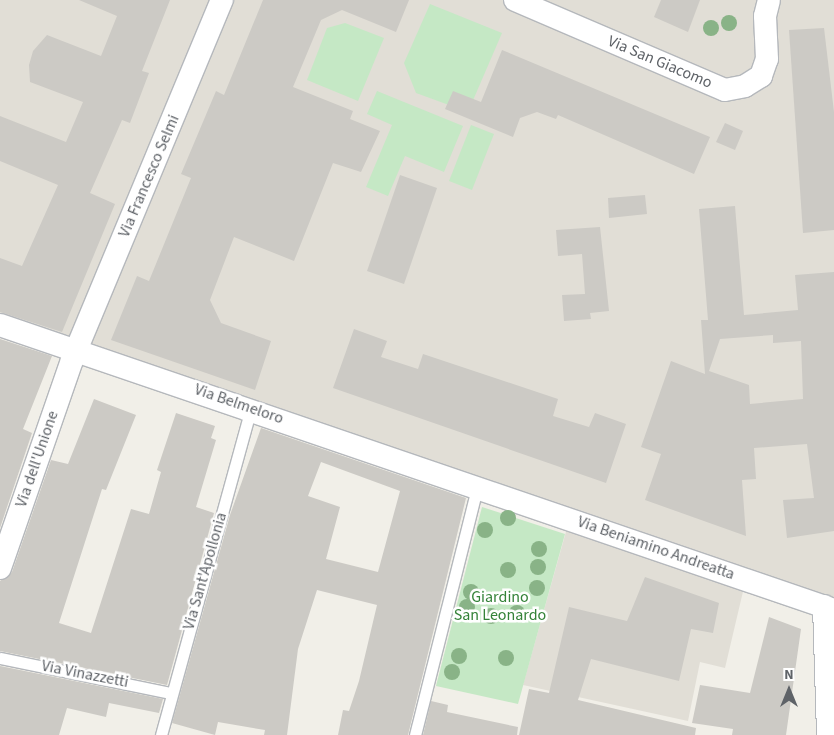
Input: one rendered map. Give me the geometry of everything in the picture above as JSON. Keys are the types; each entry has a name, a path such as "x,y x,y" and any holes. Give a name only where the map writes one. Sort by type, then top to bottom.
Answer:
{"street":[{"name":"Via Francesco Selmi","path":"75,351 222,0"},
{"name":"Via San Giacomo","path":"515,0 725,90 745,86 760,76 767,60 765,16 769,0"},
{"name":"Via Belmeloro","path":"0,325 478,485"},
{"name":"Via dell'Unione","path":"0,568 75,351"},
{"name":"Via Beniamino Andreatta","path":"478,485 829,608"},
{"path":"828,735 829,608"}],"lane":[{"name":"Via Sant'Apollonia","path":"161,735 170,693 251,408"},
{"path":"414,735 478,485"},
{"name":"Via Vinazzetti","path":"0,658 170,693"}],"shaded area":[{"path":"0,0 834,0 834,610 0,325"},
{"path":"569,521 745,583 725,668 700,662 688,721 523,685"}],"green space":[{"path":"430,4 502,33 468,112 416,93 404,63"},
{"path":"345,23 384,38 358,101 307,80 327,28"},
{"path":"377,91 463,126 444,172 405,156 388,196 366,187 392,125 367,114"},
{"path":"471,125 494,134 472,190 449,181"},
{"name":"Giardino San Leonardo","path":"482,507 565,534 518,704 436,686"}],"building":[{"path":"79,0 170,0 142,71 149,73 130,123 122,120 90,193 115,204 62,332 0,312 0,258 22,266 58,185 0,161 0,116 66,142 83,102 30,82 29,65 33,51 47,35 101,56 117,16"},
{"path":"263,0 409,0 396,32 342,10 321,20 293,87 353,111 350,119 380,131 361,172 333,163 294,261 234,237 210,300 221,323 271,341 255,390 111,340 137,276 149,281 191,178 181,174 216,91 224,95"},
{"path":"661,0 700,0 688,32 654,17"},
{"path":"824,28 834,112 834,230 803,233 789,30"},
{"path":"502,50 710,137 694,174 558,115 556,119 537,112 520,118 513,137 445,109 453,91 481,102"},
{"path":"725,123 743,131 735,150 716,142"},
{"path":"400,175 437,188 404,284 367,271"},
{"path":"645,195 647,214 609,218 608,198"},
{"path":"735,206 744,315 798,310 795,275 834,272 834,531 787,538 783,500 814,498 807,444 754,448 756,479 742,480 746,536 645,500 661,454 641,447 671,361 705,374 701,320 708,320 699,209","holes":["773,335 773,343 801,341 803,399 750,404 749,385 709,371 720,339"]},
{"path":"600,227 609,311 590,313 591,319 564,321 562,295 585,294 582,254 558,256 556,230"},
{"path":"354,329 387,341 381,357 418,369 423,354 558,399 553,416 589,427 595,413 626,424 606,483 333,388"},
{"path":"0,339 52,356 23,429 32,433 0,528"},
{"path":"94,399 136,415 106,490 102,489 59,623 91,633 131,509 149,514 161,472 157,470 176,413 215,426 211,438 216,440 196,507 214,513 167,685 0,651 0,581 12,572 51,460 68,464"},
{"path":"261,428 466,498 408,735 338,735 343,710 349,711 359,681 377,605 317,590 298,649 287,735 264,735 265,730 218,722 215,735 172,723 230,515","holes":["321,462 400,491 378,572 326,559 340,507 308,496"]},
{"path":"645,577 719,603 713,633 691,629 679,681 591,659 578,700 696,728 695,735 519,735 529,689 549,693 569,607 627,621"},
{"path":"769,617 801,629 786,735 732,735 733,729 692,723 700,685 750,693"},
{"path":"0,666 163,699 159,713 109,703 106,717 67,708 59,735 0,735"},
{"path":"431,701 448,705 447,712 518,727 517,735 423,735"}]}
